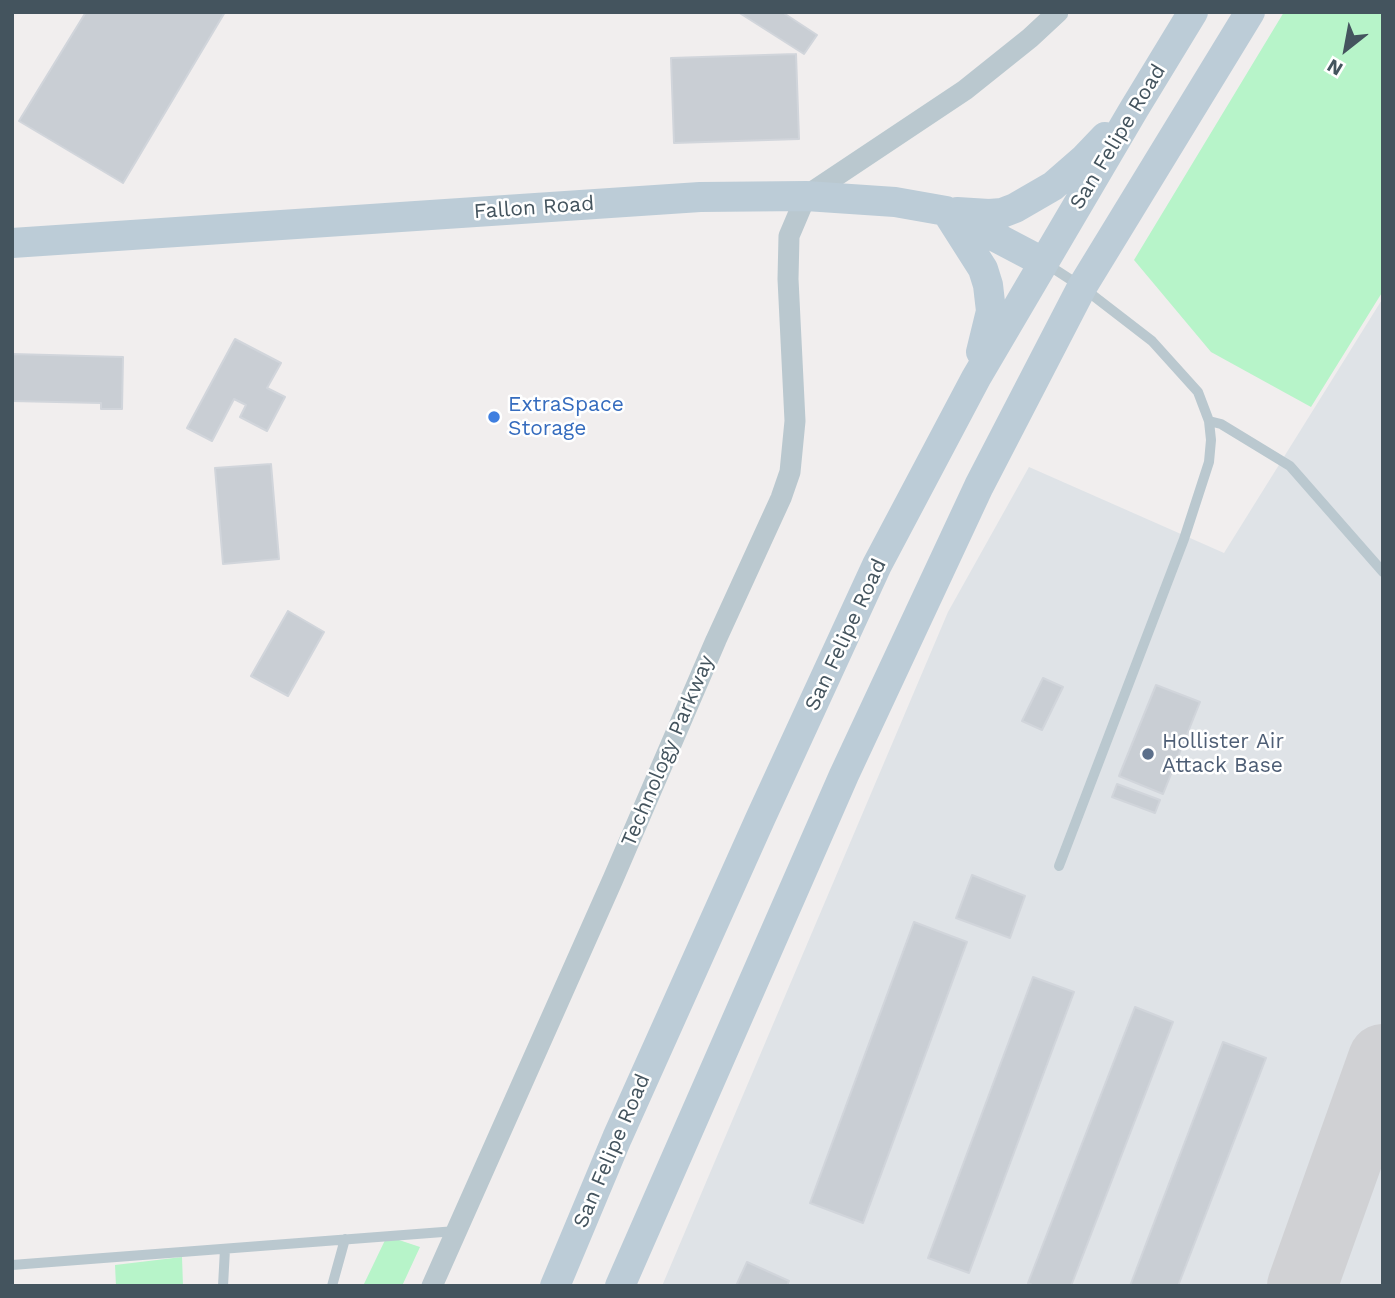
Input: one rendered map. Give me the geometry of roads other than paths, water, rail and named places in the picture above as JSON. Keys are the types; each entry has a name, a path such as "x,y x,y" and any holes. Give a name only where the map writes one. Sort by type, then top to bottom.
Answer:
{"main road":[{"name":"San Felipe Road","path":"555,1286 623,1125 877,565 976,378 1193,12"},
{"path":"620,1286 849,763 979,486 1082,288 1250,12"},
{"path":"946,211 989,214 1015,208 1053,186 1134,109"},
{"name":"Fallon Road","path":"12,243 700,197 806,196 895,202 946,211 1043,262"},
{"path":"946,211 984,269 988,285 991,311 976,378"}],"street":[{"path":"806,196 965,90 1058,12"},
{"name":"Technology Parkway","path":"432,1286 613,879 710,652 781,498 790,472 795,421 789,236 806,196"}],"lane":[{"path":"1043,262 1152,341 1198,392 1209,421 1211,440 1209,462 1184,538 1059,866"},
{"path":"1209,421 1221,424 1290,466 1383,572"},
{"path":"12,1265 456,1231"},
{"path":"332,1286 345,1240"},
{"path":"223,1286 225,1249"}],"place":[{"name":"ExtraSpace Storage","path":"494,417"},
{"name":"Hollister Air Attack Base","path":"1148,754"}]}
